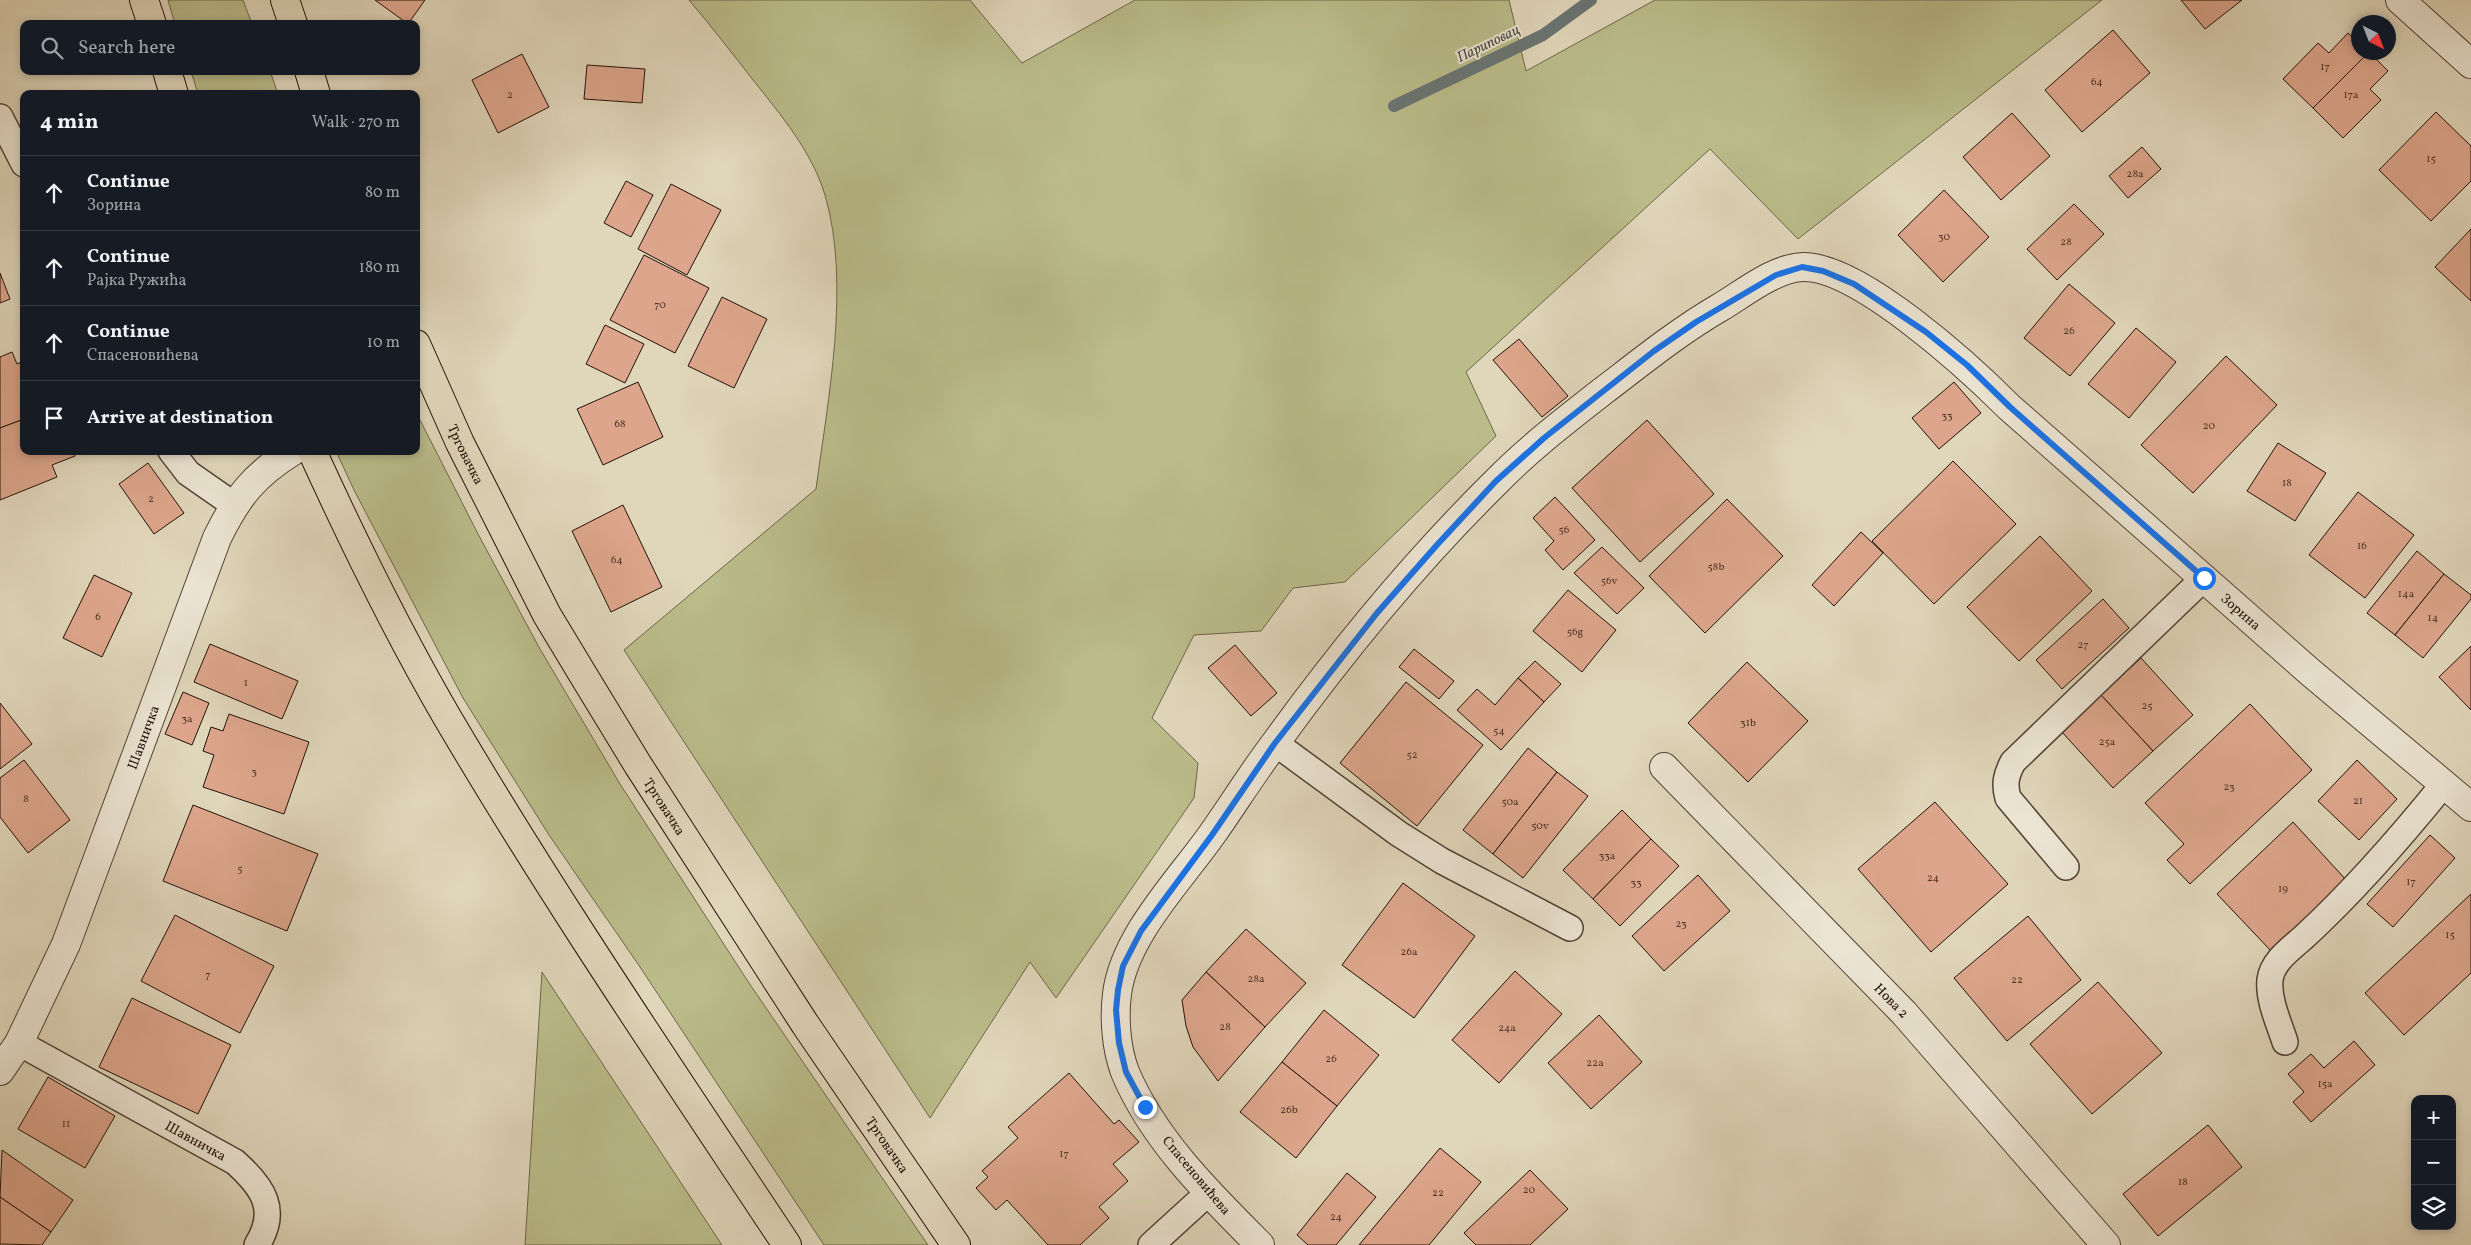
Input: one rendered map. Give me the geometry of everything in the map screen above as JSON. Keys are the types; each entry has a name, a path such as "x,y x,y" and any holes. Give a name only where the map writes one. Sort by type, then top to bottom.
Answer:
{"main road":[{"path":"144,0 151,20"},
{"path":"285,0 292,20"},
{"path":"168,75 173,90"},
{"path":"310,75 315,90"},
{"name":"Трговачка","path":"420,353 460,443 547,615 638,765 805,1024 954,1242"},
{"path":"314,455 383,597 446,716 583,938 787,1245"}],"street":[{"path":"2400,0 2471,64"},
{"name":"Зорина","path":"1275,743 1333,667 1436,546 1496,481 1544,438 1654,351 1696,322 1776,275 1802,267 1823,271 1854,284 1926,332 1967,365 2010,407 2204,578 2471,807"},
{"name":"Шавничка","path":"0,1071 20,1043 66,944 217,538 234,505 254,479 287,455"},
{"name":"Спасеновићева","path":"1260,1245 1208,1193 1165,1138 1126,1072 1119,1043 1116,1010 1118,990 1130,948 1275,743"},
{"name":"Нова 2","path":"1664,767 1904,1013 2106,1245"}],"lane":[{"path":"0,117 20,156"},
{"path":"173,455 188,473 234,505"},
{"path":"2066,867 2008,798 2005,787 2007,774 2013,762 2204,578"},
{"path":"1275,743 1399,834 1435,857 1570,928"},
{"path":"2285,1042 2271,994 2270,978 2280,959 2369,872 2408,829 2443,784"},
{"name":"Шавничка","path":"20,1043 219,1154 246,1172 263,1195 269,1211 267,1230 257,1245"},
{"path":"1151,1245 1208,1193"}],"green space":[{"path":"168,0 243,0 250,20 174,20"},
{"path":"689,0 970,0 1022,63 1135,0 1509,0 1526,71 1655,0 2102,0 1798,239 1710,149 1466,372 1496,436 1345,582 1293,588 1261,631 1194,635 1152,718 1198,763 1194,798 1056,998 1030,962 930,1118 624,650 816,489 835,342 837,303 833,229 819,179 804,149 785,120"},
{"path":"192,75 271,75 277,90 197,90"},
{"path":"420,420 478,534 540,649 620,784 749,983 928,1245 824,1245 640,967 549,835 463,698 354,490 338,455 420,455"},
{"path":"542,972 722,1245 525,1245"}],"building":[{"path":"375,0 425,0 411,20 402,20"},
{"path":"2181,0 2242,0 2205,29"},
{"path":"2113,30 2150,73 2082,132 2045,90"},
{"path":"2348,33 2351,36 2351,60 2361,60 2313,108 2283,79 2318,43 2329,53"},
{"path":"522,54 549,107 498,133 472,80"},
{"path":"2361,60 2377,60 2388,71 2370,89 2381,100 2343,138 2313,108"},
{"path":"587,65 645,69 642,103 584,99"},
{"path":"2436,112 2471,146 2471,181 2431,221 2379,170"},
{"path":"2012,113 2050,156 2001,200 1963,157"},
{"path":"2142,147 2161,169 2128,198 2109,176"},
{"path":"626,181 653,195 631,237 604,223"},
{"path":"671,184 721,210 687,275 638,249"},
{"path":"1944,190 1989,237 1943,282 1898,235"},
{"path":"2074,204 2104,234 2057,280 2027,249"},
{"path":"2471,229 2471,301 2435,267"},
{"path":"644,255 709,288 675,353 610,320"},
{"path":"0,273 10,299 0,303"},
{"path":"2069,284 2115,323 2070,376 2024,338"},
{"path":"722,297 767,319 734,388 688,366"},
{"path":"605,325 644,344 625,383 586,364"},
{"path":"2136,328 2176,362 2129,418 2088,384"},
{"path":"1519,339 1568,396 1542,417 1493,360"},
{"path":"12,352 17,364 20,363 20,420 0,428 0,357"},
{"path":"2226,356 2277,405 2193,493 2141,445"},
{"path":"638,382 663,437 603,465 577,409"},
{"path":"1954,382 1981,413 1939,449 1912,418"},
{"path":"20,420 20,455 75,456 52,465 57,477 0,500 0,428"},
{"path":"1647,420 1714,494 1640,562 1572,488"},
{"path":"2278,443 2326,473 2295,521 2247,491"},
{"path":"1953,461 2016,524 1934,604 1872,541"},
{"path":"148,463 184,513 154,534 119,484"},
{"path":"2358,492 2414,535 2365,598 2309,555"},
{"path":"1555,497 1595,540 1563,570 1545,550 1554,541 1533,518"},
{"path":"1727,499 1783,556 1705,633 1649,576"},
{"path":"623,505 662,587 611,612 572,531"},
{"path":"1861,532 1883,553 1834,606 1812,585"},
{"path":"2040,536 2092,591 2019,661 1967,607"},
{"path":"1602,547 1644,588 1617,614 1574,573"},
{"path":"2417,551 2444,574 2395,635 2367,613"},
{"path":"2444,574 2471,595 2471,599 2423,658 2395,635"},
{"path":"94,575 132,593 102,657 63,638"},
{"path":"1568,590 1616,630 1582,672 1533,631"},
{"path":"2103,599 2129,628 2062,689 2036,660"},
{"path":"210,644 298,681 282,719 194,682"},
{"path":"1235,645 1277,693 1251,716 1208,668"},
{"path":"2471,646 2471,710 2439,677"},
{"path":"1414,649 1454,681 1439,699 1399,667"},
{"path":"2141,658 2193,715 2153,751 2101,695"},
{"path":"1535,661 1561,684 1544,702 1518,678"},
{"path":"1747,662 1808,721 1748,782 1688,723"},
{"path":"1518,678 1544,702 1501,750 1457,710 1477,689 1495,705"},
{"path":"1406,682 1483,745 1417,826 1340,763"},
{"path":"183,692 209,703 192,745 165,734"},
{"path":"2101,695 2153,751 2113,788 2061,731"},
{"path":"0,703 32,744 0,769"},
{"path":"2250,704 2312,770 2190,884 2167,860 2184,844 2145,803"},
{"path":"229,714 309,742 284,814 203,787 214,755 203,751 211,727 223,731"},
{"path":"1528,748 1557,772 1493,854 1463,830"},
{"path":"24,760 70,820 28,853 0,817 0,778"},
{"path":"2357,760 2397,799 2359,840 2318,801"},
{"path":"1557,772 1588,796 1523,878 1493,854"},
{"path":"1935,802 2008,884 1931,952 1858,869"},
{"path":"193,805 318,854 287,931 163,881"},
{"path":"1622,810 1651,839 1593,899 1563,870"},
{"path":"2293,822 2348,882 2273,953 2217,894"},
{"path":"2430,835 2455,858 2393,927 2367,904"},
{"path":"1651,839 1679,866 1620,926 1593,899"},
{"path":"1698,875 1730,911 1664,971 1632,936"},
{"path":"1403,883 1475,936 1414,1018 1342,965"},
{"path":"2471,894 2471,973 2404,1035 2365,993"},
{"path":"175,915 274,966 240,1033 141,981"},
{"path":"2028,916 2081,980 2007,1041 1954,978"},
{"path":"1246,929 1306,983 1265,1027 1206,972"},
{"path":"1515,971 1562,1014 1499,1083 1452,1040"},
{"path":"1206,972 1265,1027 1218,1081 1193,1047 1186,1026 1182,1000"},
{"path":"2098,982 2162,1053 2092,1114 2030,1044"},
{"path":"132,998 231,1045 198,1114 99,1067"},
{"path":"1324,1010 1379,1055 1337,1106 1282,1062"},
{"path":"1599,1015 1642,1062 1591,1109 1548,1063"},
{"path":"2354,1041 2375,1065 2311,1122 2293,1102 2304,1092 2288,1074 2311,1054 2324,1068"},
{"path":"1282,1062 1337,1106 1296,1158 1240,1112"},
{"path":"1069,1073 1114,1124 1119,1120 1139,1142 1113,1164 1128,1181 1099,1207 1109,1218 1080,1245 1048,1245 1007,1200 996,1210 976,1188 988,1177 982,1171 1018,1138 1008,1127"},
{"path":"48,1077 115,1116 85,1168 18,1129"},
{"path":"2208,1125 2242,1167 2158,1236 2123,1194"},
{"path":"1440,1148 1481,1182 1429,1245 1359,1245"},
{"path":"2,1150 73,1200 51,1232 0,1197"},
{"path":"1530,1170 1568,1209 1530,1245 1476,1245 1464,1233"},
{"path":"1347,1173 1376,1197 1336,1245 1308,1245 1297,1235"},
{"path":"0,1197 51,1232 42,1245 0,1244"}],"waterway":[{"name":"Париповац","path":"1394,106 1543,35 1591,0"}],"route":[{"path":"1145,1107 1126,1072 1121,1057 1116,1010 1123,966 1130,948 1141,931 1212,835 1275,743 1377,613 1496,481 1544,438 1654,351 1696,322 1776,275 1802,267 1823,271 1854,284 1926,332 1967,365 2010,407 2204,578"}]}
